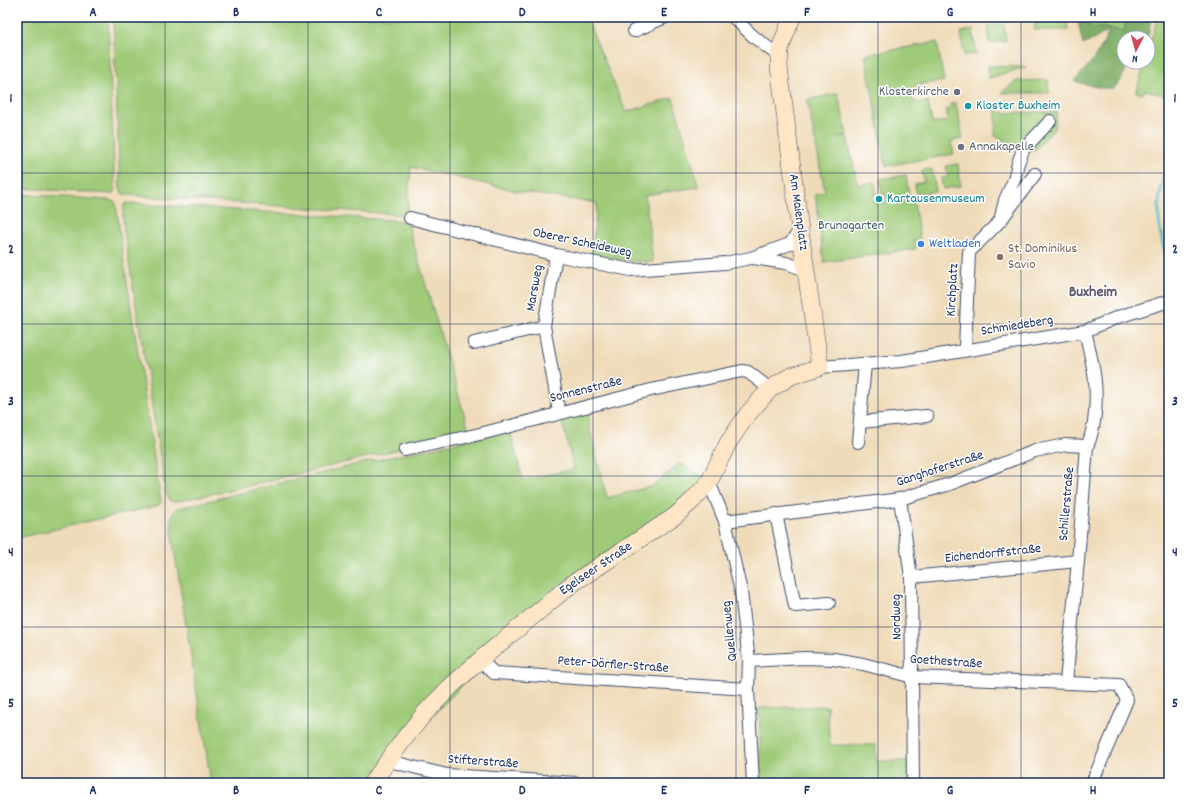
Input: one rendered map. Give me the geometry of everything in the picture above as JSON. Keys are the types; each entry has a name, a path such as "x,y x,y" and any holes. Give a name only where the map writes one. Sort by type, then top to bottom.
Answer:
{"street":[{"path":"634,31 665,17"},
{"path":"733,17 754,37 779,56"},
{"name":"Am Maienplatz","path":"792,17 780,49 779,67 800,230 820,366"},
{"path":"1001,220 1006,200 1023,150 1050,121"},
{"name":"Kirchplatz","path":"965,350 969,252 1001,220 1035,174"},
{"name":"Oberer Scheideweg","path":"410,218 556,255 631,270 725,263 751,258 790,244 800,230"},
{"name":"Marsweg","path":"556,255 544,326 559,412"},
{"name":"Oberer Scheideweg","path":"751,258 786,263 806,270"},
{"name":"Schmiedeberg","path":"820,366 902,361 1085,331 1118,317 1169,301"},
{"name":"Marsweg","path":"474,343 544,326"},
{"name":"Schillerstraße","path":"1066,682 1078,561 1087,446 1092,433 1096,395 1094,366 1085,331"},
{"path":"858,442 864,364"},
{"name":"Egelseer Straße","path":"372,783 424,714 450,687 480,660 569,586 675,516 693,500 709,482 732,438 747,415 770,389 791,376 820,366"},
{"name":"Sonnenstraße","path":"405,450 480,434 559,412 651,390 742,371 754,375 770,389"},
{"path":"860,422 927,416"},
{"name":"Ganghoferstraße","path":"725,521 900,499 950,484 1035,451 1065,445 1087,446"},
{"name":"Quellenweg","path":"709,482 725,521 741,592 749,661 748,689 753,783"},
{"name":"Nordweg","path":"900,499 911,577 913,677 912,783"},
{"path":"776,514 790,607 829,603"},
{"name":"Eichendorffstraße","path":"911,577 1078,561"},
{"name":"Goethestraße","path":"749,661 805,658 834,659 863,664 913,677 1119,685 1127,700 1092,783"},
{"name":"Peter-Dörfler-Straße","path":"480,660 494,672 748,689"},
{"name":"Stifterstraße","path":"388,762 447,776 576,783"}],"green space":[{"path":"17,17 108,17 115,189 113,194 17,188"},
{"path":"113,17 586,17 626,112 673,98 699,187 645,195 653,262 629,261 592,255 597,203 521,192 411,167 407,215 125,195 120,189"},
{"path":"1077,17 1089,26 1117,30 1116,70 1125,70 1120,82 1114,88 1101,88 1074,81 1095,57 1109,30 1083,45"},
{"path":"1078,17 1126,17 1125,30 1089,26"},
{"path":"1126,17 1151,17 1149,30 1124,30"},
{"path":"1158,17 1166,17 1165,21 1169,22 1169,97 1145,90 1143,94 1136,92 1143,70 1156,70 1156,30 1154,30"},
{"path":"1036,21 1067,21 1068,30 1034,30"},
{"path":"1004,24 1006,41 989,43 988,26"},
{"path":"973,30 976,54 964,55 961,32"},
{"path":"937,42 944,81 916,85 912,93 913,100 918,103 928,102 932,123 948,121 946,109 951,108 950,104 956,103 963,139 951,141 954,154 886,166 865,55"},
{"path":"988,66 1026,67 989,78"},
{"path":"1048,80 1049,93 1001,93 1016,81"},
{"name":"Brunogarten","path":"838,93 847,135 836,138 847,136 858,185 875,182 876,194 873,195 875,204 887,203 886,194 882,194 880,179 906,175 909,196 913,196 920,239 914,240 916,249 824,262 815,194 825,192 807,100"},
{"path":"996,109 1002,113 1057,112 1054,129 1034,151 1005,141 995,136"},
{"path":"958,164 961,186 943,189 941,178 948,177 946,166"},
{"path":"932,169 936,191 916,194 915,184 924,182 922,170"},
{"path":"17,194 108,200 115,202 116,204 161,502 156,506 17,538"},
{"path":"127,203 408,221 468,427 474,432 248,486 173,502 170,501 166,494 124,231 124,205"},
{"path":"589,411 589,426 607,498 653,486 680,463 706,478 693,494 568,579 365,783 211,783 173,542 171,518 175,509 371,461 510,431 523,480 574,469 561,418"},
{"path":"827,706 830,745 876,745 876,761 910,761 909,783 761,783 759,708"}],"waterway":[{"path":"1169,161 1159,201 1161,236 1169,265"}],"place":[{"name":"Klosterkirche","path":"957,92"},
{"name":"Kloster Buxheim","path":"968,106"},
{"name":"Annakapelle","path":"961,147"},
{"name":"Kartausenmuseum","path":"879,199"},
{"name":"Weltladen","path":"921,244"},
{"name":"St. Dominikus Savio","path":"1000,257"}],"district":[{"name":"Buxheim","path":"1093,292"}]}
